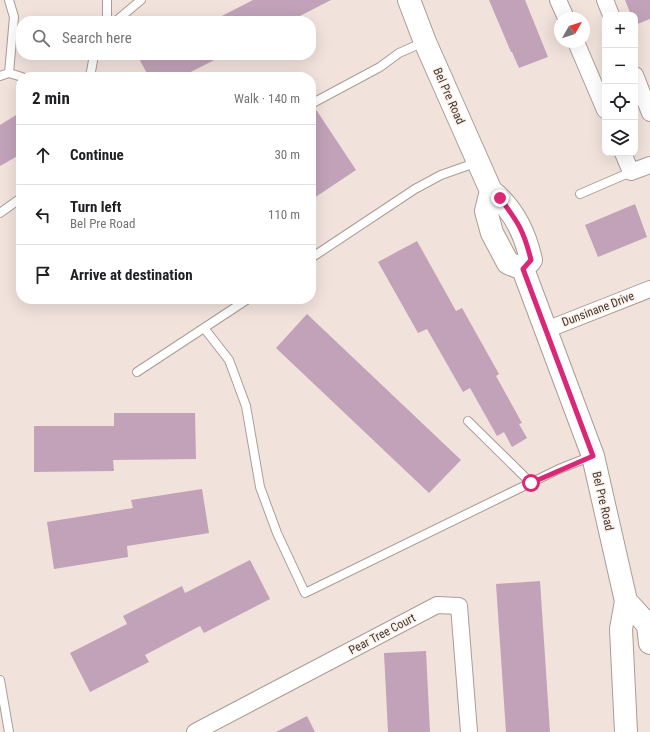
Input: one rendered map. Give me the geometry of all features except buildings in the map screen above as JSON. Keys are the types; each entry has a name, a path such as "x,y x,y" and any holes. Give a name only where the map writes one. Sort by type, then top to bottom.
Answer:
{"main road":[{"name":"Bel Pre Road","path":"409,0 425,42 491,191 500,198 520,224 531,260 523,269 593,456 626,601 621,629 626,732"},
{"path":"491,191 486,211 492,233 508,263 523,269"},
{"name":"Bel Pre Road","path":"626,601 648,625 650,643"}],"street":[{"path":"558,0 563,12"},
{"path":"605,0 610,12"},
{"path":"579,48 602,103"},
{"path":"638,82 650,112"},
{"path":"624,156 631,172 650,165"},
{"name":"Dunsinane Drive","path":"546,330 650,289"},
{"name":"Pear Tree Court","path":"195,732 437,604 459,606 469,732"}],"lane":[{"path":"9,0 14,17 10,73"},
{"path":"107,0 107,16"},
{"path":"122,16 141,0"},
{"path":"316,101 380,66 399,53 425,42"},
{"path":"91,72 93,60"},
{"path":"0,76 10,73 16,75"},
{"path":"316,255 415,189 441,175 479,162"},
{"path":"580,194 631,172"},
{"path":"0,213 16,202"},
{"path":"137,372 240,304"},
{"path":"204,328 229,360 246,406 260,487 277,534 305,594 531,483 593,456"},
{"path":"468,421 531,483"},
{"path":"0,680 9,732"}],"route":[{"path":"500,198 520,224 527,242 531,260 523,269 593,456 559,469 531,483"}]}
